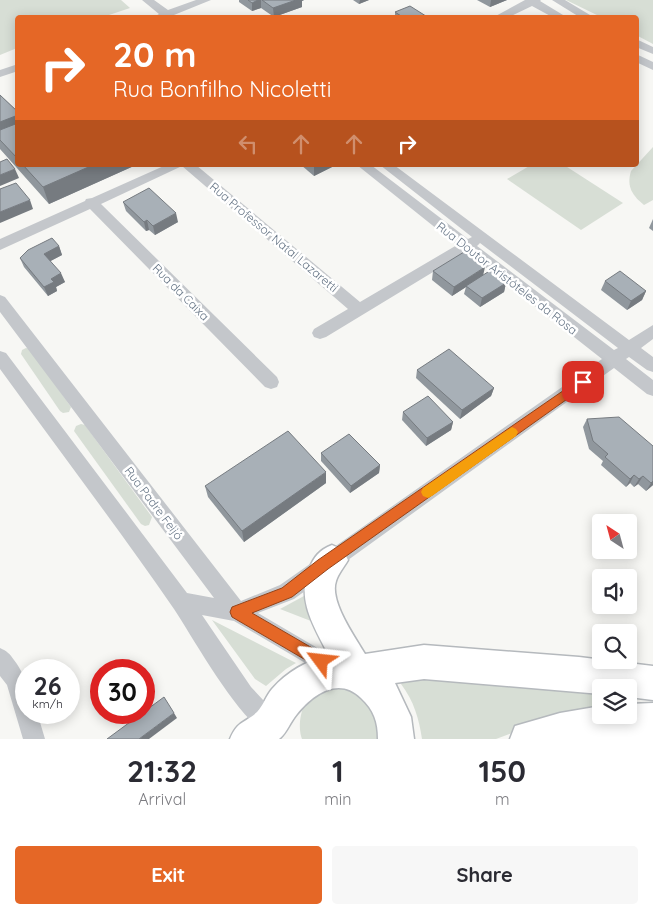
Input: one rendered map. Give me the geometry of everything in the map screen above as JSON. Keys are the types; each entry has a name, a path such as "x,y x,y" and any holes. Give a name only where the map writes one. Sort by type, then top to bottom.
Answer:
{"main road":[{"path":"332,560 321,574 318,593 325,613 348,671 376,688 390,706 396,729 396,739"},
{"path":"263,734 284,702 299,687 317,675 424,662 579,674 653,683"},
{"path":"528,739 565,728 610,722 653,721"}],"street":[{"path":"147,0 164,15"},
{"path":"170,0 190,15"},
{"path":"167,15 206,0"},
{"path":"503,15 533,0 558,15"},
{"path":"557,0 584,15"},
{"path":"639,44 653,51"},
{"path":"639,59 653,66"},
{"path":"0,74 15,68"},
{"path":"0,245 91,202 172,167"},
{"name":"Rua Professor Natal Lazaretti","path":"190,167 360,310"},
{"name":"Rua Doutor Aristóteles da Rosa","path":"365,167 653,389"},
{"name":"Rua Doutor Aristóteles da Rosa","path":"389,167 653,366"},
{"name":"Rua da Caixa","path":"91,202 271,382"},
{"path":"320,333 481,238"},
{"name":"Rua Padre Feijó","path":"0,301 237,612 348,671"},
{"path":"181,602 237,612 287,592 614,360 653,330"},
{"path":"0,357 181,602 243,695 263,734"},
{"path":"0,658 16,680 34,739"}],"shaded area":[{"path":"0,0 121,0 130,8 109,15 15,15 15,49 0,55"},
{"path":"566,0 653,0 653,44 639,37 639,15 597,15"},
{"path":"653,147 653,200 644,205 632,191 629,182 631,171 635,167 639,167 639,162"},
{"path":"528,167 567,167 623,203 581,230 507,179"},
{"path":"30,349 71,407 69,412 63,413 60,411 21,354 22,350"},
{"path":"85,425 152,517 149,525 141,524 74,431 76,426"},
{"path":"304,596 316,623 280,609"},
{"path":"212,620 296,663 266,686 255,679"},
{"path":"425,678 592,689 592,712 520,730 496,739 422,739 415,710 401,684 404,680"},
{"path":"344,684 378,710 379,739 302,739 301,715 309,698 320,690"}],"building":[{"path":"262,0 296,0 273,8"},
{"path":"410,6 424,15 400,15 395,12"},
{"path":"0,95 15,109 15,116 0,122"},
{"path":"15,124 15,156 0,140 0,130"},
{"path":"7,159 15,169 0,175 0,162"},
{"path":"25,167 88,167 43,187"},
{"path":"16,183 30,200 0,212 0,189"},
{"path":"149,188 176,213 153,226 147,220 144,222 123,202"},
{"path":"52,238 59,246 44,254 61,273 51,279 54,282 44,287 20,258 28,250"},
{"path":"464,252 485,267 454,287 433,271"},
{"path":"491,270 506,283 482,298 466,286"},
{"path":"620,271 646,291 631,301 605,281"},
{"path":"449,349 494,388 462,410 417,370"},
{"path":"428,396 453,422 427,438 403,412"},
{"path":"619,417 653,446 653,481 651,483 643,476 639,479 634,475 630,479 605,457 608,454 593,441 587,419"},
{"path":"288,431 326,472 242,531 205,486"},
{"path":"349,434 380,465 351,486 321,453"},
{"path":"164,697 174,713 139,739 107,739 127,724 155,724 155,704"}],"slow traffic":[{"path":"428,492 512,432"}],"route":[{"path":"321,661 237,612 287,592 583,382"}]}
